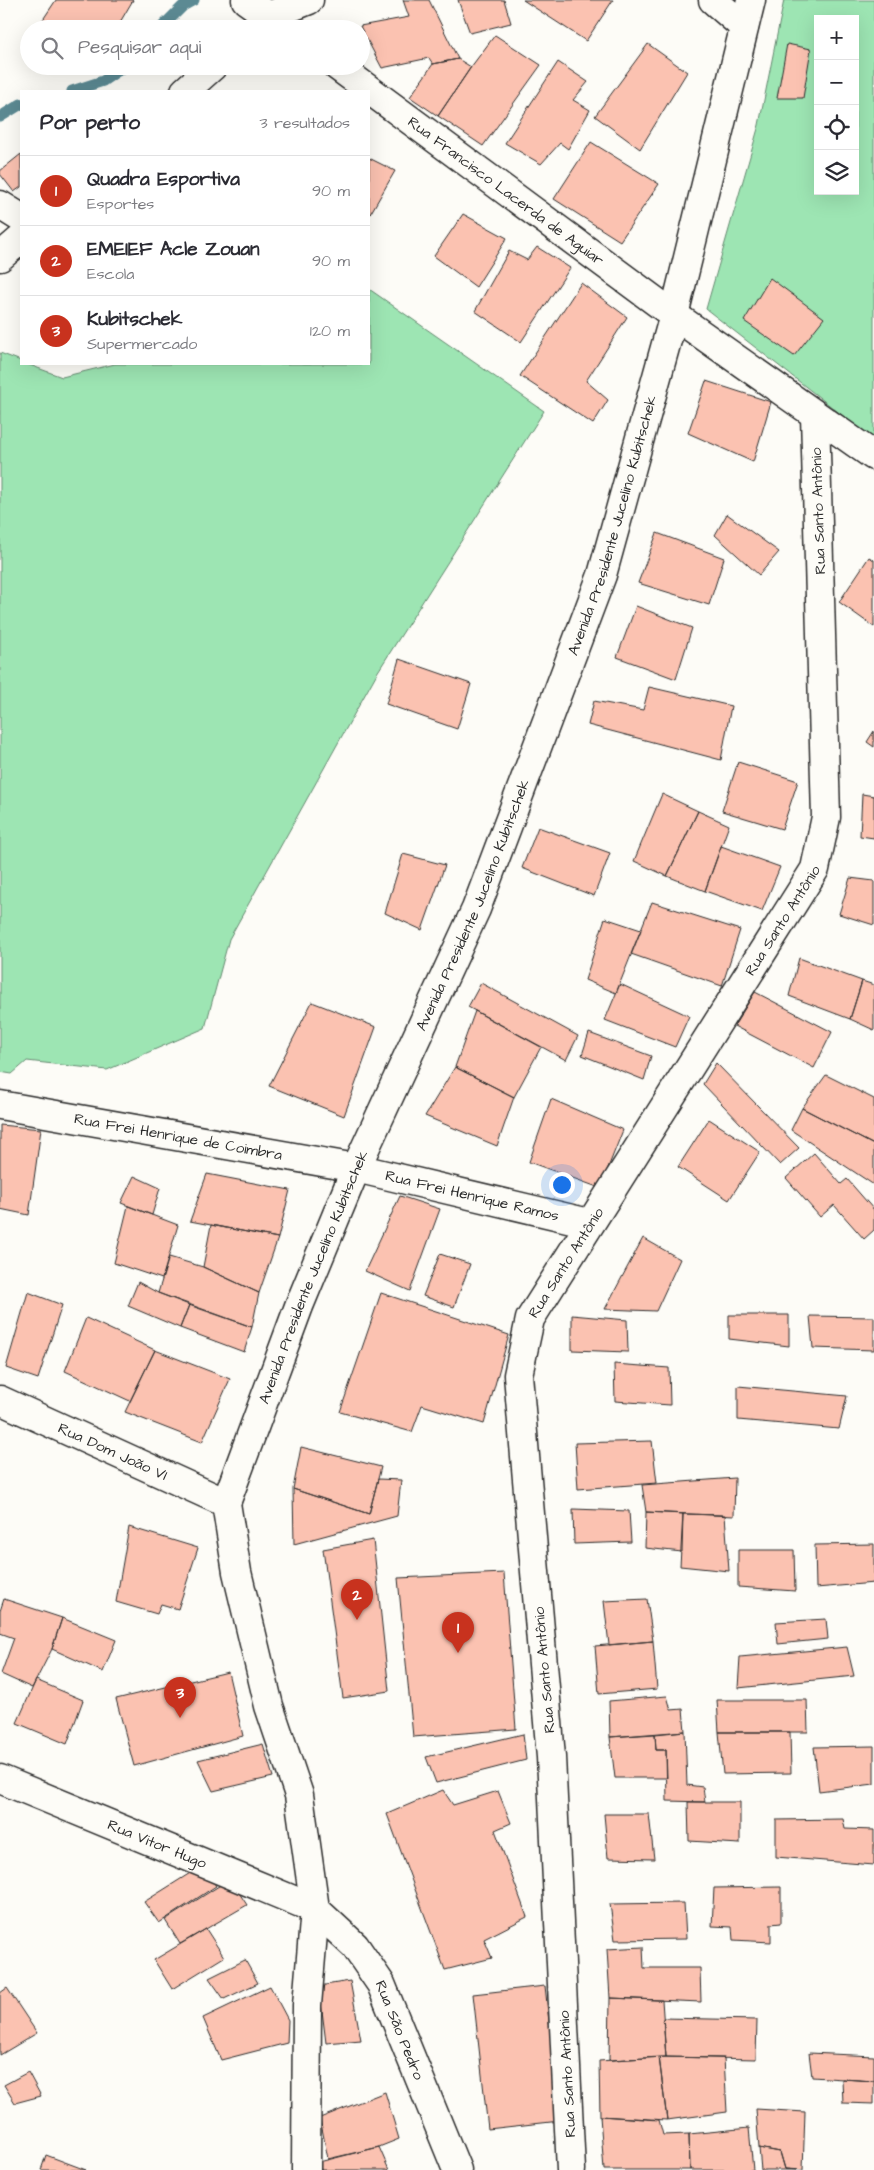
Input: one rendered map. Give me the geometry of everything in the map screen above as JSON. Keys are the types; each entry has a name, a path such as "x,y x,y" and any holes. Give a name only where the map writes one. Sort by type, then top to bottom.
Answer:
{"street":[{"path":"246,0 266,20"},
{"path":"276,20 309,0"},
{"path":"713,0 744,27"},
{"name":"Avenida Presidente Jucelino Kubitschek","path":"315,1909 299,1796 269,1706 237,1572 226,1503 299,1306 356,1168 476,910 602,575 674,315 751,0"},
{"path":"186,90 203,75"},
{"name":"Rua Francisco Lacerda de Aguiar","path":"349,75 369,90"},
{"name":"Rua Francisco Lacerda de Aguiar","path":"370,90 674,315"},
{"path":"0,205 20,217"},
{"name":"Rua Santo Antônio","path":"674,315 874,456"},
{"name":"Rua Santo Antônio","path":"571,2170 551,1757 518,1376 530,1318 814,869 826,817 815,415"},
{"name":"Rua Frei Henrique de Coimbra","path":"0,1105 356,1168"},
{"name":"Rua Frei Henrique Ramos","path":"356,1168 590,1224"},
{"name":"Rua Dom João VI","path":"0,1400 226,1503"},
{"name":"Rua Vitor Hugo","path":"0,1779 315,1909"},
{"path":"306,2170 307,2005 315,1909"},
{"name":"Rua São Pedro","path":"315,1909 355,1946 382,1984 457,2170"}],"green space":[{"path":"784,0 874,0 874,440 706,309 759,125"},
{"path":"370,290 544,411 377,673 229,939 205,1028 107,1070 27,1061 12,1074 0,1072 0,353 20,361 20,365 30,365 62,377 111,365 370,365"}],"building":[{"path":"56,0 133,0 121,20 43,20"},
{"path":"403,0 429,0 458,59 433,64 429,58 382,68 370,45 370,24 409,17"},
{"path":"458,0 504,0 511,23 470,33"},
{"path":"523,0 613,0 586,41"},
{"path":"495,35 541,65 483,146 438,116"},
{"path":"648,44 687,72 640,149 595,116"},
{"path":"787,44 811,49 803,98 777,98"},
{"path":"458,59 471,67 438,116 410,97 433,64"},
{"path":"558,62 588,82 573,100 590,110 568,149 560,143 541,164 505,143"},
{"path":"591,142 659,184 620,241 554,199"},
{"path":"20,155 20,188 14,192 0,174 0,171"},
{"path":"370,158 395,171 370,214"},
{"path":"463,214 507,238 476,287 434,256"},
{"path":"537,247 570,268 521,342 475,311 509,251 527,260"},
{"path":"770,278 824,318 794,356 744,321"},
{"path":"581,283 627,317 586,381 608,400 593,424 520,376"},
{"path":"706,381 771,402 753,462 688,433"},
{"path":"727,514 779,552 759,575 715,535"},
{"path":"657,533 724,558 709,605 638,583"},
{"path":"869,557 874,560 874,627 839,602"},
{"path":"636,606 692,628 676,679 617,657"},
{"path":"399,659 471,684 457,729 386,704"},
{"path":"649,687 731,706 721,760 588,725 594,701 643,710"},
{"path":"874,731 874,747 867,742"},
{"path":"738,762 798,781 782,829 722,811"},
{"path":"662,794 698,811 667,876 634,861"},
{"path":"862,794 874,796 874,838 860,836"},
{"path":"698,811 729,825 705,891 667,876"},
{"path":"538,827 610,853 594,896 522,868"},
{"path":"721,846 780,867 762,911 705,891"},
{"path":"403,854 445,865 422,930 385,913"},
{"path":"850,878 874,881 874,925 839,914"},
{"path":"652,902 740,930 722,986 631,954"},
{"path":"605,918 641,930 616,993 585,980"},
{"path":"799,958 862,981 850,1019 789,996"},
{"path":"862,981 874,985 874,1030 850,1019"},
{"path":"481,983 578,1036 566,1060 468,1007"},
{"path":"620,984 689,1016 675,1047 605,1020"},
{"path":"755,992 832,1032 814,1068 734,1026"},
{"path":"312,1002 376,1027 344,1116 269,1086"},
{"path":"475,1011 541,1047 514,1097 455,1067"},
{"path":"589,1033 651,1056 644,1080 582,1055"},
{"path":"716,1063 799,1148 780,1165 703,1084"},
{"path":"455,1067 514,1097 497,1146 425,1116"},
{"path":"826,1075 874,1099 874,1145 802,1108"},
{"path":"551,1099 623,1130 600,1188 529,1162"},
{"path":"802,1108 874,1145 874,1185 791,1130"},
{"path":"709,1119 760,1152 729,1200 678,1167"},
{"path":"0,1125 41,1129 29,1215 0,1209"},
{"path":"814,1153 841,1184 847,1179 874,1210 874,1230 864,1239 834,1205 820,1217 786,1178"},
{"path":"207,1174 290,1190 278,1238 190,1221"},
{"path":"134,1176 160,1188 152,1215 121,1203"},
{"path":"400,1196 440,1209 410,1291 365,1271"},
{"path":"128,1206 178,1225 162,1279 114,1263"},
{"path":"211,1225 278,1238 259,1293 203,1267"},
{"path":"643,1238 680,1259 656,1311 605,1309"},
{"path":"440,1254 470,1264 454,1307 423,1296"},
{"path":"169,1257 203,1267 259,1293 252,1327 158,1293"},
{"path":"138,1282 158,1293 189,1305 180,1328 128,1306"},
{"path":"28,1292 62,1305 38,1379 6,1368"},
{"path":"381,1293 509,1335 484,1424 422,1405 412,1432 340,1412"},
{"path":"189,1305 252,1327 244,1352 180,1328"},
{"path":"572,1315 627,1320 628,1352 572,1350"},
{"path":"729,1315 789,1315 789,1346 729,1339"},
{"path":"810,1316 874,1317 874,1350 813,1348"},
{"path":"86,1318 155,1350 130,1401 65,1371"},
{"path":"155,1350 230,1379 202,1442 125,1412"},
{"path":"614,1364 669,1368 670,1405 615,1401"},
{"path":"738,1386 847,1396 839,1429 738,1420"},
{"path":"652,1441 657,1483 578,1489 575,1443"},
{"path":"301,1447 381,1467 369,1514 293,1489"},
{"path":"735,1478 734,1516 646,1512 642,1485"},
{"path":"378,1479 401,1480 397,1516 294,1544 293,1489 369,1514"},
{"path":"573,1509 629,1511 631,1542 574,1544"},
{"path":"646,1512 683,1514 682,1552 645,1548"},
{"path":"683,1514 725,1515 729,1571 680,1566"},
{"path":"129,1527 198,1548 178,1609 161,1604 157,1614 116,1602"},
{"path":"373,1540 389,1691 343,1698 323,1549"},
{"path":"874,1544 874,1583 816,1588 815,1545"},
{"path":"738,1550 794,1550 795,1591 738,1587"},
{"path":"504,1573 516,1729 413,1737 398,1578"},
{"path":"4,1599 62,1618 52,1649 32,1688 1,1674 14,1638 0,1633 0,1611"},
{"path":"647,1599 653,1641 609,1645 604,1601"},
{"path":"62,1618 116,1640 103,1672 52,1649"},
{"path":"826,1619 828,1639 778,1644 776,1622"},
{"path":"653,1641 657,1689 599,1694 595,1646"},
{"path":"847,1647 854,1676 738,1688 740,1657"},
{"path":"228,1672 243,1736 134,1766 116,1699"},
{"path":"36,1680 83,1700 67,1744 17,1723"},
{"path":"667,1696 671,1710 683,1709 685,1731 610,1737 609,1701"},
{"path":"717,1700 807,1700 808,1732 719,1732"},
{"path":"685,1731 687,1785 703,1787 705,1802 667,1801 666,1750 656,1750 655,1734"},
{"path":"719,1732 790,1732 791,1773 723,1774"},
{"path":"523,1734 526,1760 436,1783 426,1757"},
{"path":"655,1734 656,1750 666,1750 667,1778 615,1778 610,1737"},
{"path":"263,1744 273,1777 213,1791 198,1760"},
{"path":"874,1746 874,1784 819,1791 814,1747"},
{"path":"443,1790 453,1805 498,1791 511,1823 495,1830 527,1917 484,1939 492,1958 445,1970 387,1814"},
{"path":"688,1802 740,1802 740,1844 689,1841"},
{"path":"604,1814 649,1814 654,1859 608,1858"},
{"path":"843,1819 845,1829 874,1830 874,1865 776,1857 776,1820"},
{"path":"203,1865 216,1886 159,1923 144,1902"},
{"path":"230,1879 247,1905 180,1944 165,1920"},
{"path":"781,1887 781,1923 771,1924 771,1942 733,1940 732,1927 712,1926 714,1888"},
{"path":"684,1903 686,1939 615,1940 610,1904"},
{"path":"206,1929 224,1957 172,1989 154,1960"},
{"path":"643,1947 644,1968 700,1968 701,2002 610,1998 607,1949"},
{"path":"245,1960 258,1983 224,1999 209,1978"},
{"path":"350,1981 361,2040 326,2043 319,1986"},
{"path":"270,1986 288,2020 287,2043 221,2060 203,2018"},
{"path":"545,1986 560,2121 488,2129 473,1994"},
{"path":"7,1988 37,2033 0,2055 0,1993"},
{"path":"610,1998 662,2000 666,2057 609,2060"},
{"path":"663,2018 757,2020 756,2059 666,2057"},
{"path":"809,2053 874,2056 874,2081 812,2077"},
{"path":"659,2057 724,2058 727,2112 667,2120"},
{"path":"659,2057 667,2120 600,2116 599,2061"},
{"path":"28,2072 41,2096 15,2103 4,2085"},
{"path":"842,2079 874,2081 874,2104 843,2103"},
{"path":"385,2092 399,2139 379,2147 328,2159 320,2118"},
{"path":"756,2109 805,2112 803,2170 785,2169 780,2152 759,2148"},
{"path":"600,2116 659,2120 663,2135 689,2134 690,2170 604,2170"},
{"path":"749,2128 753,2170 690,2170 689,2134"},
{"path":"379,2147 389,2170 321,2170 319,2162"},
{"path":"759,2148 780,2152 785,2169 797,2170 761,2170"},
{"path":"46,2155 86,2170 41,2170"}],"waterway":[{"path":"169,20 183,6 194,0"},
{"path":"75,90 103,81 112,75"},
{"path":"0,117 20,105"}],"place":[{"name":"EMEIEF Acle Zouan","path":"357,1620"},
{"name":"Quadra Esportiva","path":"458,1653"},
{"name":"Kubitschek","path":"180,1718"}]}
